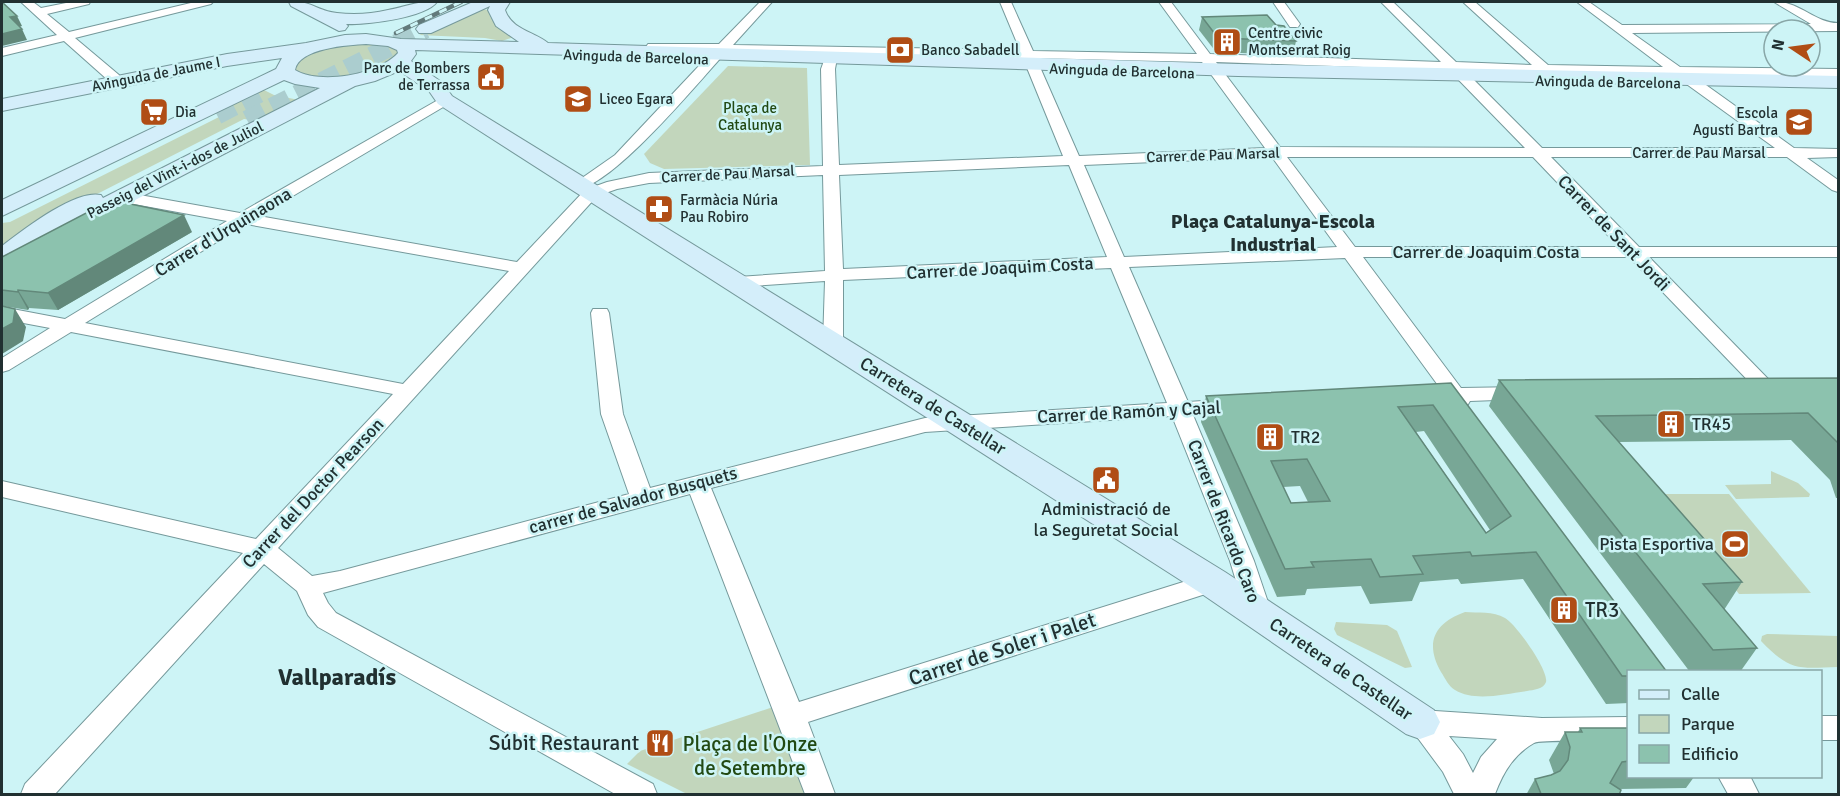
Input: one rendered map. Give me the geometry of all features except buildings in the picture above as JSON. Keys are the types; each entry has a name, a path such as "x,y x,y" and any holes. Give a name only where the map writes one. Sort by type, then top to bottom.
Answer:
{"street":[{"path":"27,2 67,37 123,78 301,40 317,31 321,20"},
{"path":"38,12 85,2"},
{"path":"2,52 207,2"},
{"path":"286,2 366,39 386,40 400,48"},
{"path":"2,209 257,85 286,67 296,55 320,46 333,36 321,20 297,2"},
{"path":"321,20 366,21 386,17 429,2"},
{"path":"349,81 371,76 447,2"},
{"path":"425,29 486,2"},
{"path":"502,2 496,7 498,18 509,29 542,45"},
{"name":"Carrer del Doctor Pearson","path":"36,795 522,268 586,189 620,158 766,2"},
{"name":"Carrer de Ricardo Caro","path":"1006,2 1070,155 1075,161 1119,262 1242,561 1260,614"},
{"path":"1165,2 1474,420"},
{"path":"1278,2 1294,24"},
{"name":"Carrer de Sant Jordi","path":"1387,2 1538,153 1768,390"},
{"path":"1469,2 1545,69"},
{"path":"1582,2 1839,187"},
{"path":"1780,2 1832,27 1839,35"},
{"path":"1620,29 1832,27"},
{"name":"Avinguda de Jaume I","path":"2,105 123,78 366,39"},
{"name":"Avinguda de Barcelona","path":"400,48 542,45 830,60 1033,63"},
{"name":"Avinguda de Barcelona","path":"400,48 440,52 719,54 1687,78 1839,84"},
{"name":"Carretera de Castellar","path":"400,48 412,72 436,87 443,98"},
{"name":"Avinguda de Jaume I","path":"2,113 264,60 286,67 294,78 312,82 349,81"},
{"path":"830,60 829,170 835,275 833,343"},
{"path":"227,67 264,70 266,78 257,85"},
{"name":"Avinguda de Barcelona","path":"1459,73 1545,69 1687,78 1839,73"},
{"name":"Carretera de Castellar","path":"371,76 403,79 426,92 443,98 1212,582 1420,722"},
{"name":"Passeig del Vint-i-dos de Juliol","path":"2,258 349,81"},
{"name":"Carrer d'Urquinaona","path":"2,366 443,98"},
{"name":"Passeig del Vint-i-dos de Juliol","path":"2,221 217,115"},
{"name":"Passeig del Vint-i-dos de Juliol","path":"2,258 49,223 247,120"},
{"name":"Carrer de Pau Marsal","path":"586,189 649,178 1276,152 1839,153"},
{"path":"620,158 627,174 649,178"},
{"path":"123,197 240,220 522,268"},
{"name":"Carrer de Joaquim Costa","path":"738,282 835,275 1352,252 1839,252"},
{"path":"2,313 408,391"},
{"path":"600,313 612,414 642,498"},
{"path":"1744,390 1791,390"},
{"path":"1410,396 1454,393 1542,393"},
{"name":"Carrer de Ramón y Cajal","path":"959,422 1256,405"},
{"name":"carrer de Salvador Busquets","path":"308,586 340,580 697,483 925,425 959,422"},
{"path":"697,483 820,795"},
{"path":"2,489 262,549 308,586 317,608 327,620 642,795"},
{"name":"Carrer de Soler i Palet","path":"791,717 1212,582"},
{"path":"1420,722 1530,730 1627,729"},
{"path":"1420,722 1453,763 1469,795"},
{"path":"1822,728 1839,728"},
{"path":"1480,795 1491,766 1500,754 1530,730"},
{"path":"1733,778 1744,795"}],"green space":[{"path":"480,9 488,10 494,23 514,37 502,41 419,35"},
{"path":"380,43 397,49 398,55 372,72 328,79 297,73 294,69 296,63 316,52 346,45"},
{"name":"Plaça de Catalunya","path":"728,66 807,68 810,165 664,169 650,163 644,154"},
{"path":"260,88 274,95 299,100 259,121 244,119 52,217 2,252 2,223 10,222 223,115 211,112"},
{"path":"1771,471 1798,483 1810,494 1809,497 1736,499 1725,485 1771,484"},
{"name":"Pista Esportiva","path":"1663,494 1729,494 1811,593 1739,594"},
{"path":"1465,612 1496,614 1510,622 1537,658 1546,676 1545,684 1535,690 1490,696 1471,696 1453,689 1436,661 1433,643 1435,635 1446,622"},
{"path":"1336,622 1387,625 1397,631 1412,667 1405,668 1337,635 1334,629"},
{"path":"1767,634 1838,636 1838,667 1804,667 1788,663 1761,641 1762,636"},
{"name":"Plaça de l'Onze de Setembre","path":"773,707 808,794 687,794 627,764 640,751"}],"tunnel":[{"path":"247,120 425,29"},
{"path":"217,115 266,90"}],"railway":[{"path":"396,33 461,2"}],"place":[{"name":"Centre civic Montserrat Roig","path":"1227,42"},
{"name":"Banco Sabadell","path":"900,50"},
{"name":"Parc de Bombers de Terrassa","path":"491,77"},
{"name":"Liceo Egara","path":"578,99"},
{"name":"Dia","path":"154,112"},
{"name":"Escola Agustí Bartra","path":"1799,122"},
{"name":"Farmàcia Núria Pau Robiro","path":"659,209"},
{"name":"TR45","path":"1671,424"},
{"name":"TR2","path":"1270,437"},
{"name":"Administració de la Seguretat Social","path":"1106,480"},
{"name":"Pista Esportiva","path":"1735,544"},
{"name":"TR3","path":"1564,610"},
{"name":"Súbit Restaurant","path":"660,743"}],"district":[{"name":"Plaça Catalunya-Escola Industrial","path":"1273,232"},
{"name":"Vallparadís","path":"337,677"}]}
